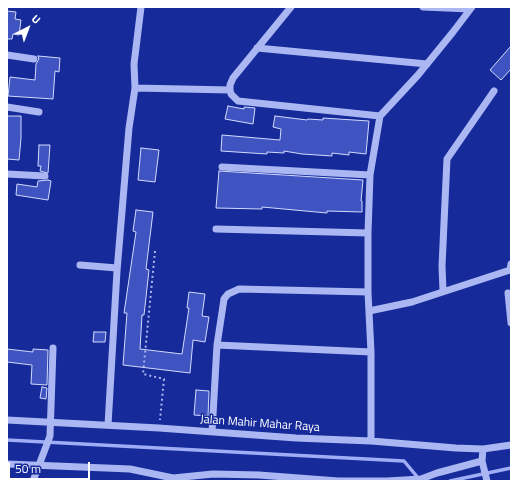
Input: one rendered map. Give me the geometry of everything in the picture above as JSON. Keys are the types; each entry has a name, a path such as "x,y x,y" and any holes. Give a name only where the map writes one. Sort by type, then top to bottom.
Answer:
{"street":[{"path":"108,425 117,268 129,128 134,88 134,64 141,7"},
{"path":"291,7 233,78 230,84 231,94 238,101 380,116"},
{"path":"422,7 471,8"},
{"path":"370,441 368,233 370,175 380,116 427,64 471,8"},
{"path":"257,48 427,64"},
{"path":"7,55 34,59"},
{"path":"134,88 230,90"},
{"path":"443,291 442,266 446,159 494,91"},
{"path":"7,107 39,112"},
{"path":"222,166 370,175"},
{"path":"7,174 45,176"},
{"path":"216,229 368,233"},
{"path":"369,311 412,302 510,270 511,264"},
{"path":"80,265 117,268"},
{"path":"212,432 217,345 224,299 228,294 239,289 368,292"},
{"path":"508,293 511,323"},
{"path":"217,345 370,352"},
{"path":"34,481 38,466 50,436 49,423 53,348"},
{"name":"Jalan Mahir Mahar Raya","path":"7,420 159,428 296,438 370,441 437,447 483,449 511,445"},
{"path":"483,449 482,461 487,481"},
{"path":"7,464 130,469 173,478 213,474 259,475 338,481 387,481 421,479 437,473 482,461"}],"path":[{"path":"155,251 143,374 164,379 159,428"}],"building":[{"path":"7,11 16,12 15,19 21,20 19,35 13,34 12,39 7,39"},
{"path":"511,46 511,69 501,80 490,70"},
{"path":"38,56 60,58 59,72 55,71 53,99 8,96 10,77 35,80 36,64 39,59"},
{"path":"228,106 244,109 244,107 255,108 253,124 225,119"},
{"path":"7,116 21,116 19,160 7,159"},
{"path":"275,116 307,120 323,120 323,118 369,121 366,154 349,152 349,155 332,153 332,156 284,151 284,153 267,152 267,154 221,151 222,135 280,140 281,129 273,127"},
{"path":"39,145 50,145 48,173 40,171 41,166 38,166"},
{"path":"141,148 159,150 155,182 138,180"},
{"path":"219,171 363,180 361,201 362,212 327,211 327,213 262,207 262,209 216,208"},
{"path":"38,181 51,181 48,200 16,195 17,184 37,187"},
{"path":"136,210 153,212 146,269 149,270 144,315 142,315 140,349 182,354 189,308 187,308 189,292 205,294 202,316 209,317 205,342 193,340 190,373 123,365 127,313 124,313 136,232 133,231"},
{"path":"94,332 106,332 105,342 93,342"},
{"path":"7,349 33,352 33,349 48,350 47,385 31,384 32,365 7,362"},
{"path":"42,387 47,388 46,399 40,398"},
{"path":"196,390 209,391 208,416 194,415"}],"waterway":[{"path":"7,440 404,461 419,479"},
{"path":"450,481 511,468"}]}
